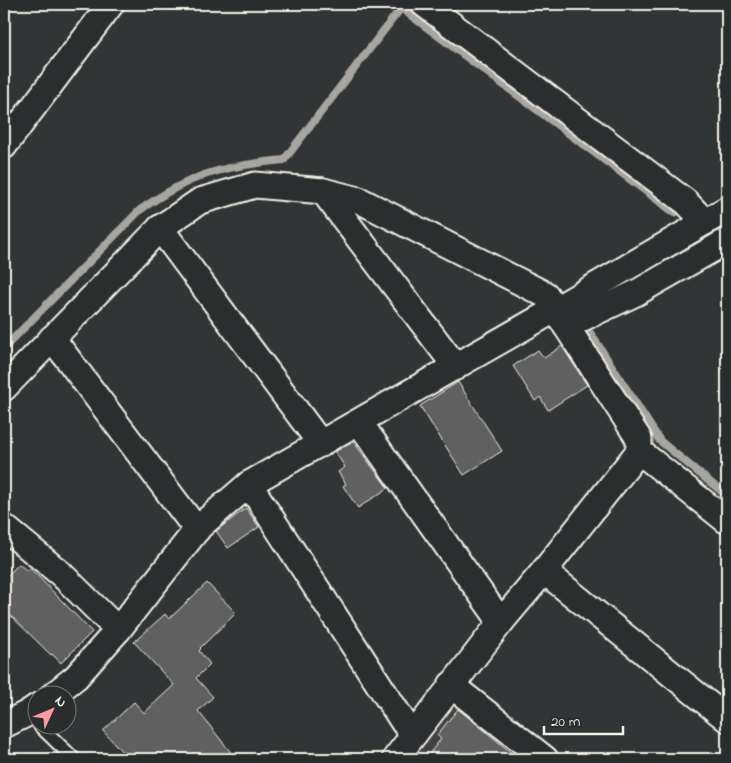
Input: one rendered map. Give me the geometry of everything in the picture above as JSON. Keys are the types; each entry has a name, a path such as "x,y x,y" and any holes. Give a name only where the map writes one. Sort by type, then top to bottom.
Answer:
{"street":[{"path":"4,146 111,4"},
{"path":"424,4 686,202 705,222"},
{"path":"4,388 160,228 200,201 255,186 323,191 359,200 546,295 639,439 639,451 501,622 395,759"},
{"path":"323,191 456,367"},
{"path":"561,317 727,209"},
{"path":"160,228 321,444"},
{"path":"65,686 76,677 118,630 196,530 249,484 456,367 561,317 636,293 727,241"},
{"path":"52,338 196,530"},
{"path":"359,422 501,622"},
{"path":"639,451 727,521"},
{"path":"249,484 404,723 415,733"},
{"path":"4,527 61,574 118,630"},
{"path":"544,571 727,719"},
{"path":"452,685 545,759"},
{"path":"4,726 28,719"}],"lane":[{"path":"53,736 74,759"}],"shaded area":[{"path":"459,702 531,759 401,759 444,705"}],"building":[{"path":"562,346 587,385 548,410 540,397 535,401 513,366 538,350 544,358"},
{"path":"458,382 502,451 464,475 420,406"},
{"path":"353,441 388,488 358,508 343,486 346,484 338,472 345,467 335,452"},
{"path":"246,508 259,527 228,548 216,531"},
{"path":"19,564 27,571 30,568 92,632 61,663 4,609 4,579"},
{"path":"207,583 236,613 200,648 199,651 210,664 196,678 213,697 198,711 236,759 129,759 103,731 134,702 144,713 174,685 134,642 165,614 169,619"},
{"path":"458,709 519,759 425,759 441,739 437,735"}],"waterway":[{"path":"4,348 140,210 175,188 208,174 243,165 284,160 401,8 675,213"},
{"path":"591,334 660,441 727,496"}]}
